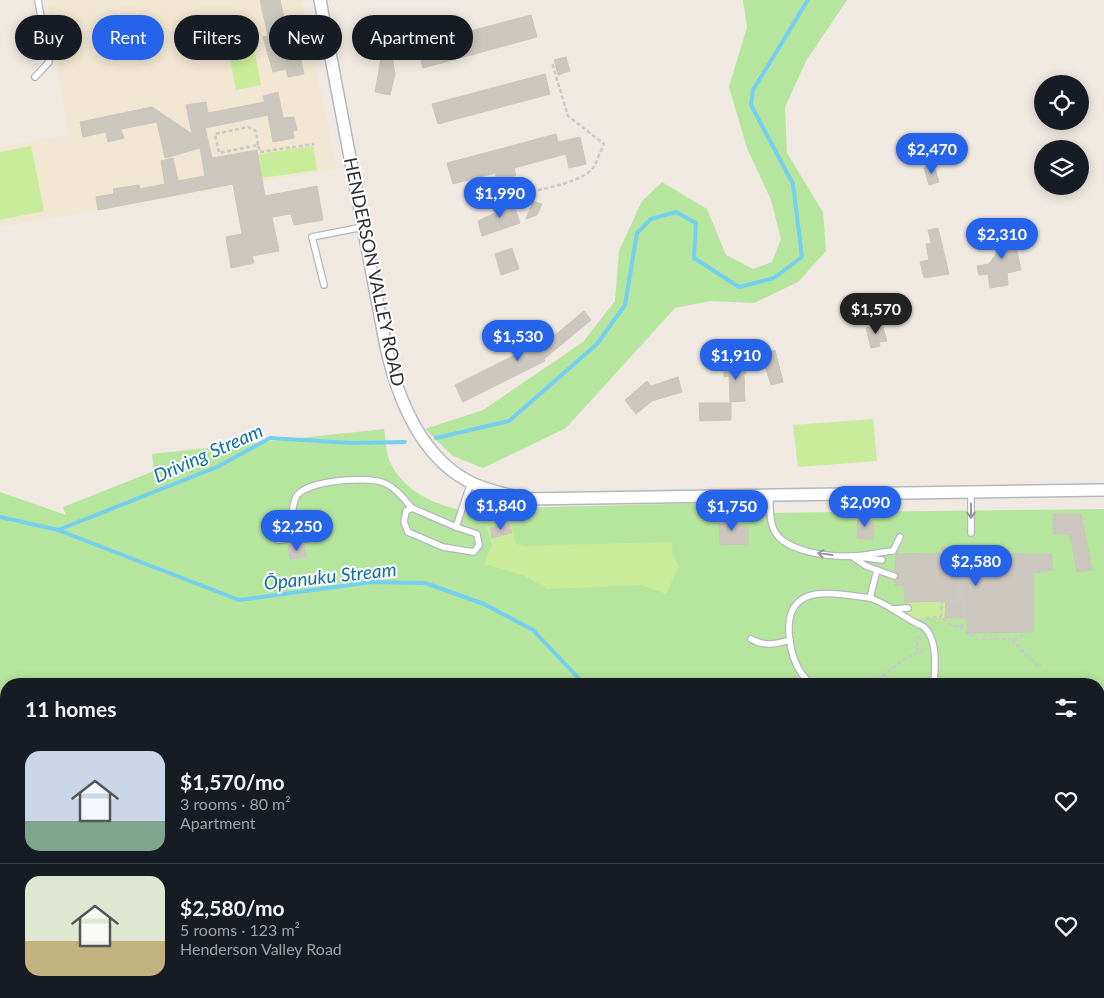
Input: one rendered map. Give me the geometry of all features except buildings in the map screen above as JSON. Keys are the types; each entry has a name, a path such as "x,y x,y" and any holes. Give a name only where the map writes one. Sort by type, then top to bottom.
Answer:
{"street":[{"name":"HENDERSON VALLEY ROAD","path":"320,0 386,348 402,401 410,418 433,451 451,469 470,482 490,490 526,499 971,490 1104,490"}],"lane":[{"path":"35,77 49,62 38,0"},
{"path":"324,285 312,237 363,227"},
{"path":"290,539 296,497 301,491 314,486 351,479 374,479 386,483 412,508 477,534 480,545 474,552 444,547 408,532 404,522 405,516 406,511 412,508"},
{"path":"456,527 470,482"},
{"path":"971,490 971,533"},
{"path":"770,494 770,519 774,531 790,545 801,550 882,560"},
{"path":"853,557 893,551 900,537"},
{"path":"278,540 306,539"},
{"path":"853,557 860,563 894,576"},
{"path":"870,598 877,570"},
{"path":"806,678 800,671 790,640 789,626 792,612 804,597 829,593 870,598 892,609 929,633 935,662 934,678"},
{"path":"892,609 908,608"},
{"path":"751,639 760,644 772,645 790,640"}],"path":[{"path":"493,197 519,195 565,183 592,169 604,144 568,116 552,63"},
{"path":"258,145 219,153 215,134 248,127 256,131 260,152 314,144"},
{"path":"954,572 1044,571"},
{"path":"960,572 960,600"},
{"path":"971,572 971,591"},
{"path":"907,599 966,600 965,622 960,627"},
{"path":"942,600 941,618 949,624 960,627 976,639 1019,639 1026,632"},
{"path":"917,652 918,629"},
{"path":"1010,639 1038,667 1041,664"},
{"path":"880,678 904,659 917,652 930,649"}],"shaded area":[{"path":"47,0 301,0 304,15 269,15 269,60 314,60 337,169 0,227 0,147 68,134 56,60 82,60 82,15 49,15"}],"green space":[{"path":"743,0 847,0 806,61 785,107 787,153 823,212 826,251 798,282 754,303 710,301 675,308 566,428 483,468 453,456 425,429 483,410 583,342 615,301 619,251 642,201 662,182 707,209 726,255 753,269 772,262 781,239 771,200 747,148 729,87 747,27"},
{"path":"230,60 256,60 261,85 236,90"},
{"path":"31,146 44,211 0,220 0,152"},
{"path":"313,146 317,170 262,178 259,154"},
{"path":"873,419 877,461 798,467 793,425"},
{"path":"384,429 390,462 406,484 414,491 433,501 465,511 467,506 515,508 745,502 760,508 763,513 1104,509 1104,678 0,678 0,492 66,515 63,507 154,471 152,454"},
{"path":"511,522 516,544 525,546 672,542 673,557 679,566 666,594 643,585 547,589 525,576 484,564 492,545 486,527"},
{"path":"908,602 945,602 945,618 909,618"}],"waterway":[{"name":"Driving Stream","path":"436,438 509,421 597,344 625,305 637,233 651,219 676,212 696,223 694,258 739,287 774,278 802,257 793,184 751,105 753,90 808,0"},
{"name":"Driving Stream","path":"58,530 217,467 270,438 352,443 405,442"},
{"name":"Ōpanuku Stream","path":"0,517 58,530 239,600 372,582 425,583 484,604 533,630 578,678"}]}
